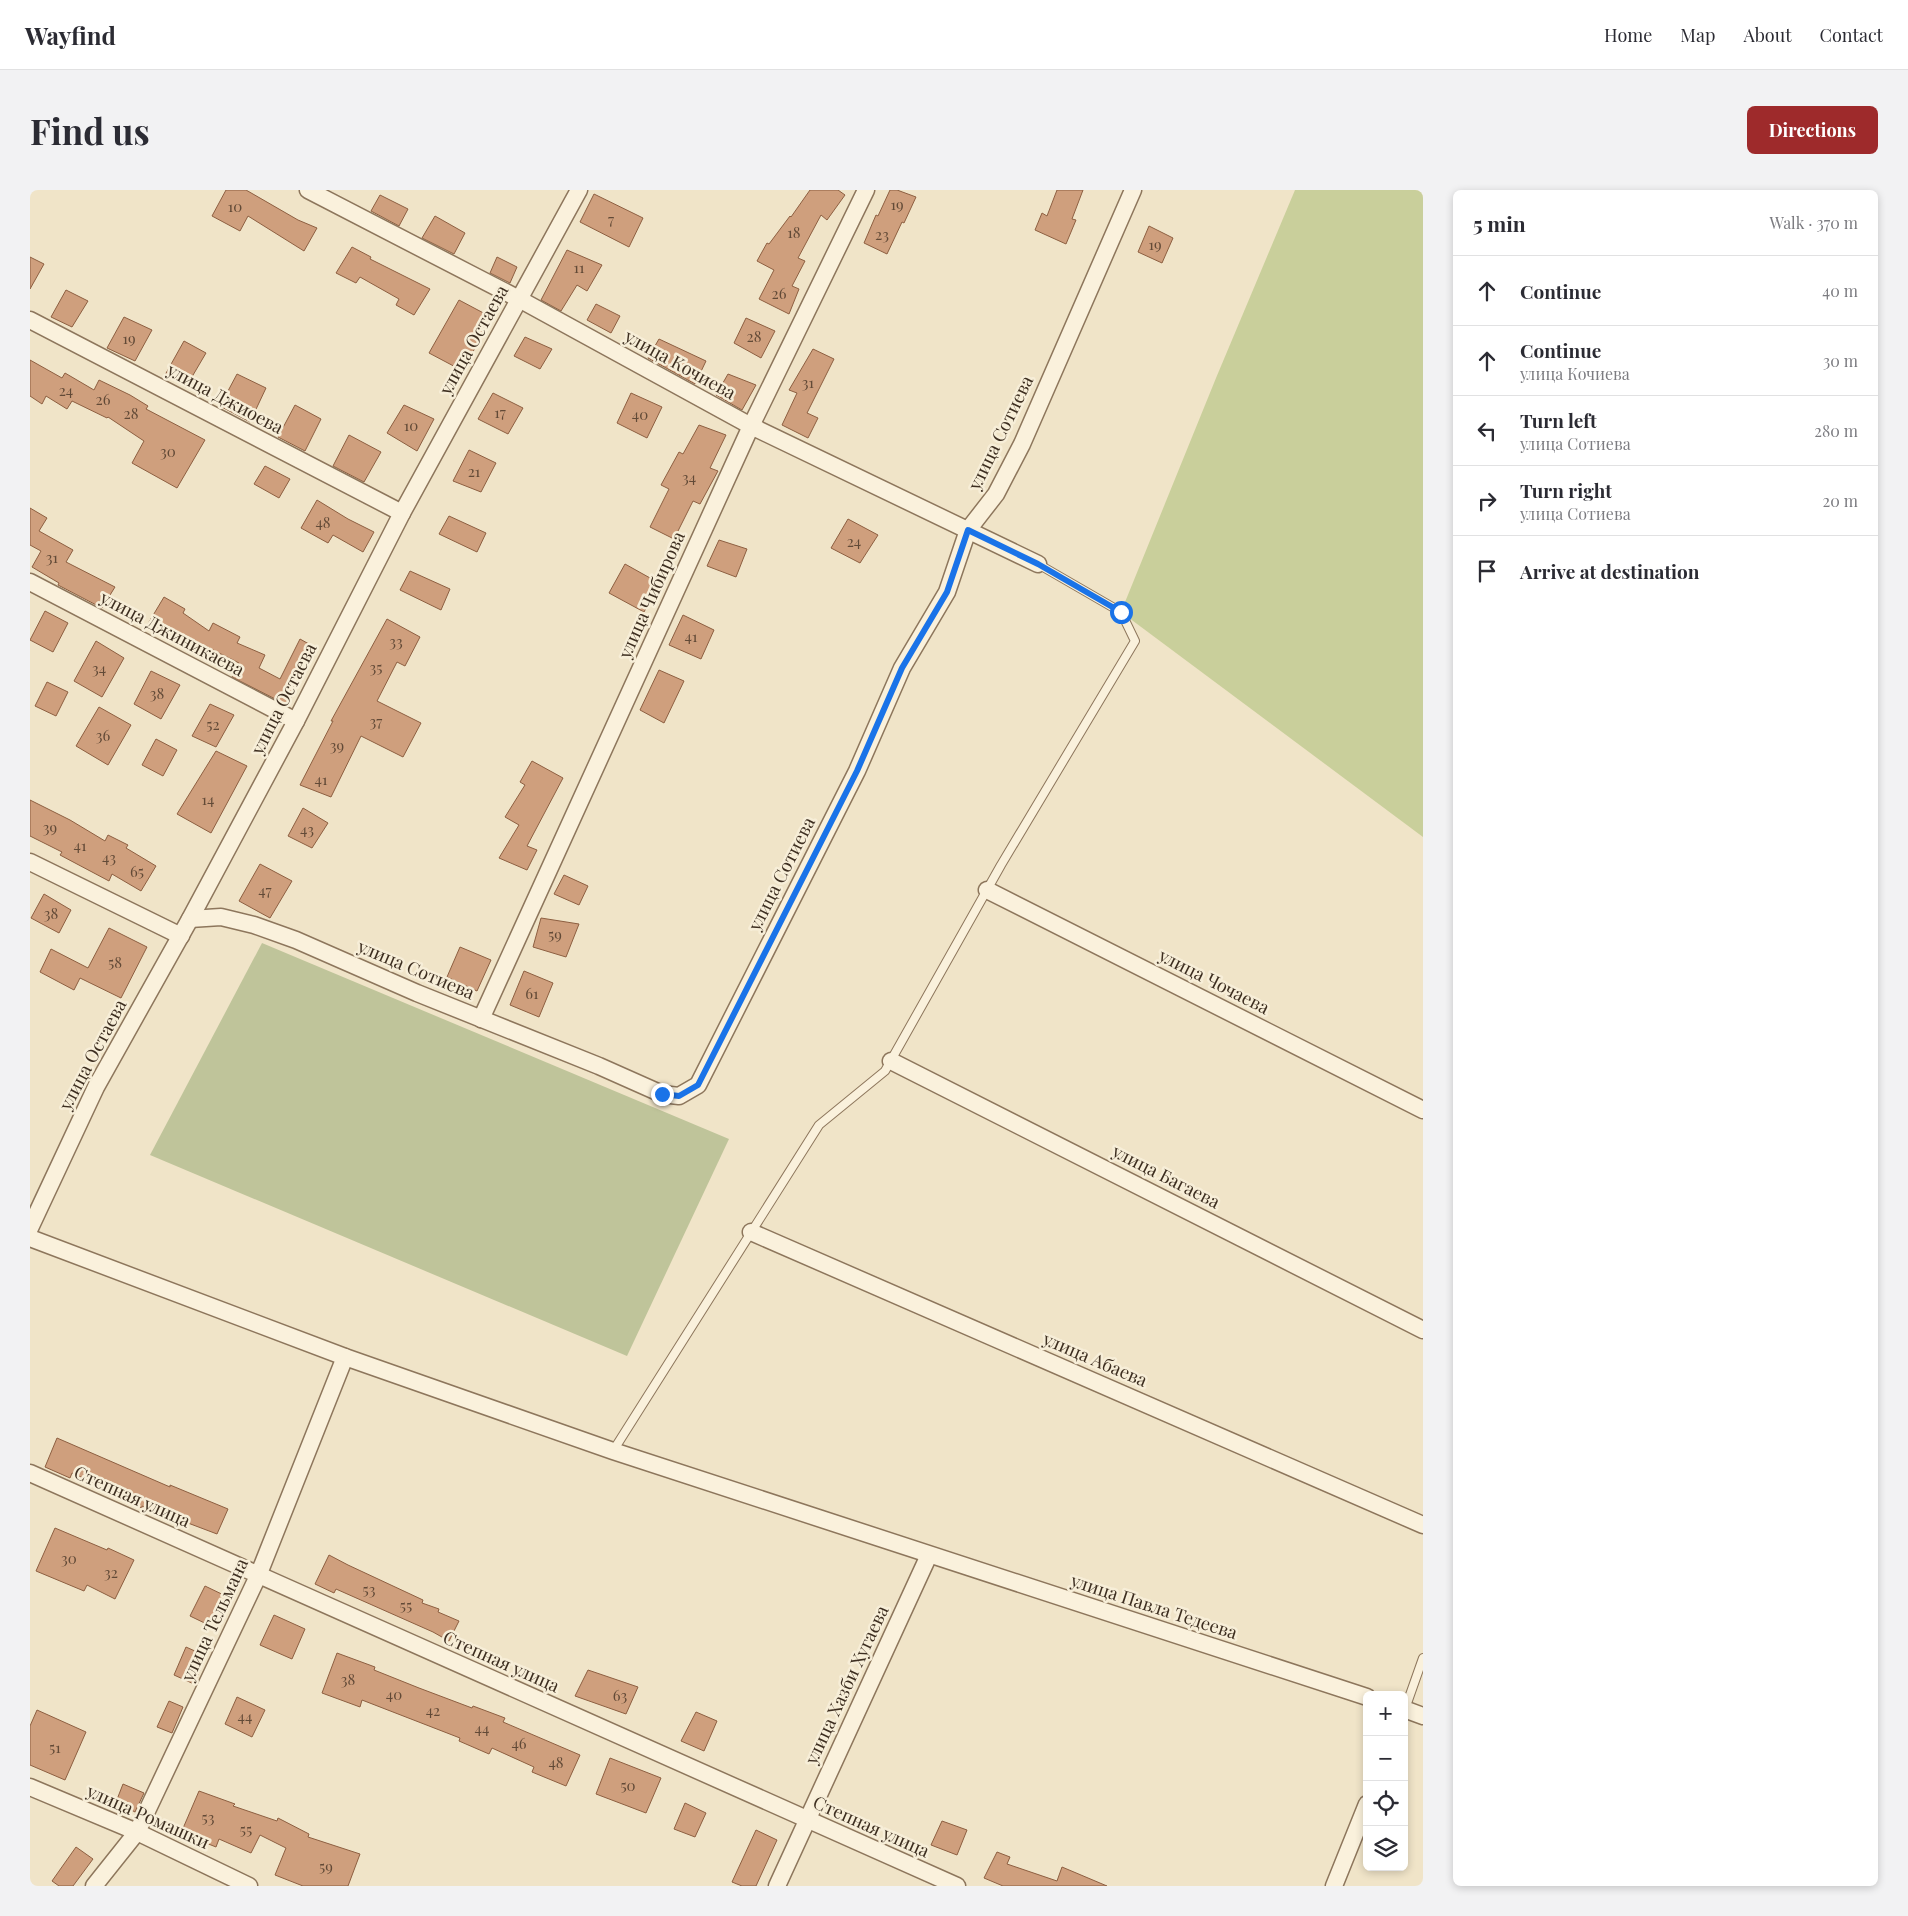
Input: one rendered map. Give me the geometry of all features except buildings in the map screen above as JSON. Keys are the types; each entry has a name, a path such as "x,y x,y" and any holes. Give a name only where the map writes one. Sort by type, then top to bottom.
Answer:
{"street":[{"name":"улица Кочиева","path":"308,190 519,299 751,426 1038,564"},
{"name":"улица Остаева","path":"30,1228 96,1087 181,936 296,721 402,513 579,190"},
{"name":"улица Чибирова","path":"481,1019 751,426 866,190"},
{"name":"улица Сотиева","path":"190,918 221,917 254,925 296,940 662,1094 679,1096 698,1085 857,771 902,668 947,592 968,530 996,494 1022,444 1133,190"},
{"name":"улица Джиоева","path":"30,320 402,513"},
{"name":"улица Джиникаева","path":"30,582 296,721"},
{"path":"30,862 181,936"},
{"name":"улица Чочаева","path":"987,890 1423,1110"},
{"name":"улица Багаева","path":"891,1061 1423,1330"},
{"name":"улица Абаева","path":"751,1232 1423,1525"},
{"name":"улица Павла Тедеева","path":"30,1238 345,1357 613,1452 1363,1696"},
{"name":"улица Тельмана","path":"94,1886 137,1832 258,1576 345,1357"},
{"name":"Степная улица","path":"30,1473 957,1886"},
{"name":"улица Хазби Хугаева","path":"777,1886 929,1555"},
{"path":"1408,1711 1423,1716"},
{"name":"улица Ромашки","path":"30,1787 137,1832 249,1886"},
{"path":"1334,1886 1363,1814"}],"lane":[{"path":"613,1452 818,1125 885,1071 987,890 1134,641 1121,612 1038,564"},
{"path":"1408,1699 1423,1658"}],"green space":[{"path":"1295,190 1423,190 1423,837 1121,612"},
{"path":"262,943 729,1139 627,1356 150,1155"}],"route":[{"path":"662,1094 679,1096 698,1085 857,771 902,668 947,592 968,530 1038,564 1121,612"}]}
